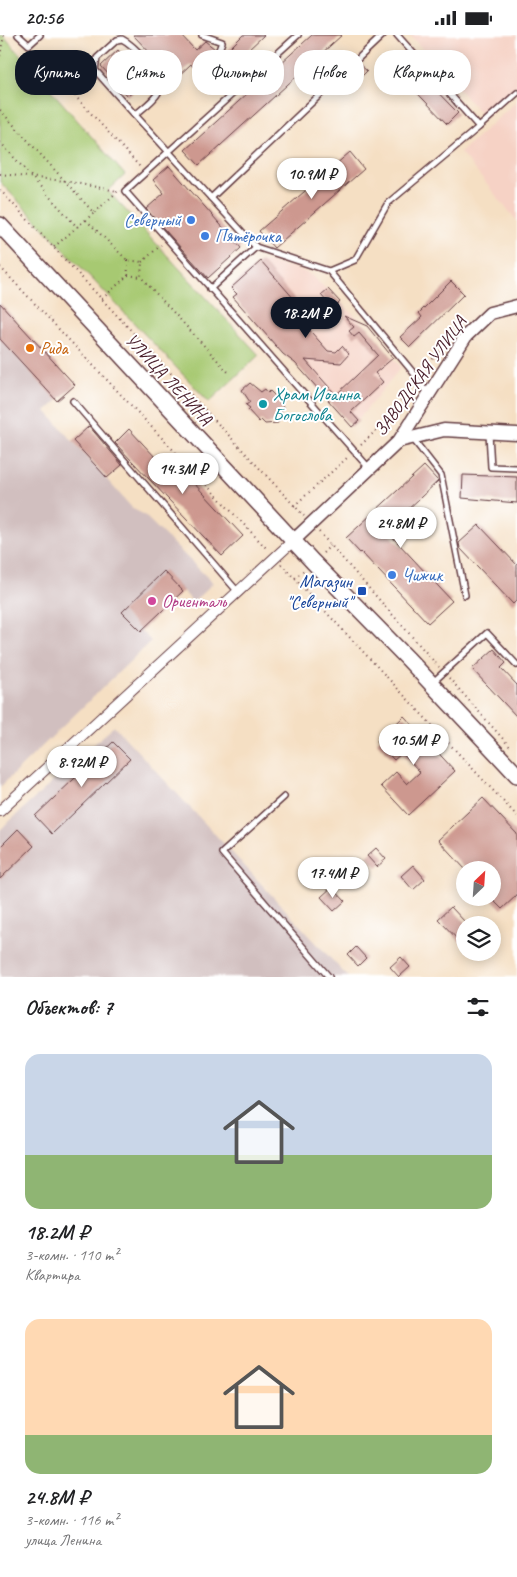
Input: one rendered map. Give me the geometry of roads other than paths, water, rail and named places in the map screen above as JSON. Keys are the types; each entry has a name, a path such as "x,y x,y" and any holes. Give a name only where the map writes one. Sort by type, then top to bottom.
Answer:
{"main road":[{"name":"УЛИЦА ЛЕНИНА","path":"0,225 293,541 517,775"}],"street":[{"name":"ЗАВОДСКАЯ УЛИЦА","path":"293,541 399,441 427,393 466,336 490,313 517,306"},
{"path":"399,441 413,439 444,429 489,434 517,434"},
{"path":"0,811 293,541"}],"lane":[{"path":"18,35 28,45 40,35"},
{"path":"202,35 222,42 218,50"},
{"path":"281,50 298,35"},
{"path":"211,197 383,35"},
{"path":"397,35 479,127"},
{"path":"135,115 159,92 162,84 160,76 130,43 122,39 117,40 97,58 95,70 167,153 211,197 256,247 328,271 416,376 427,393"},
{"path":"328,271 356,260 388,203 517,93"},
{"path":"232,95 125,191 369,469"},
{"path":"210,289 256,247"},
{"path":"73,401 239,592"},
{"path":"489,434 491,467 517,468"},
{"path":"413,439 441,475 465,595"},
{"path":"431,683 487,633 517,665"},
{"path":"284,797 222,853 329,977"}],"place":[{"name":"Северный","path":"191,220"},
{"name":"Пятёрочка","path":"205,236"},
{"name":"Рида","path":"30,348"},
{"name":"Храм Иоанна Богослова","path":"263,404"},
{"name":"Чижик","path":"392,575"},
{"name":"Магазин \"Северный\"","path":"362,591"},
{"name":"Ориенталь","path":"152,601"}]}
